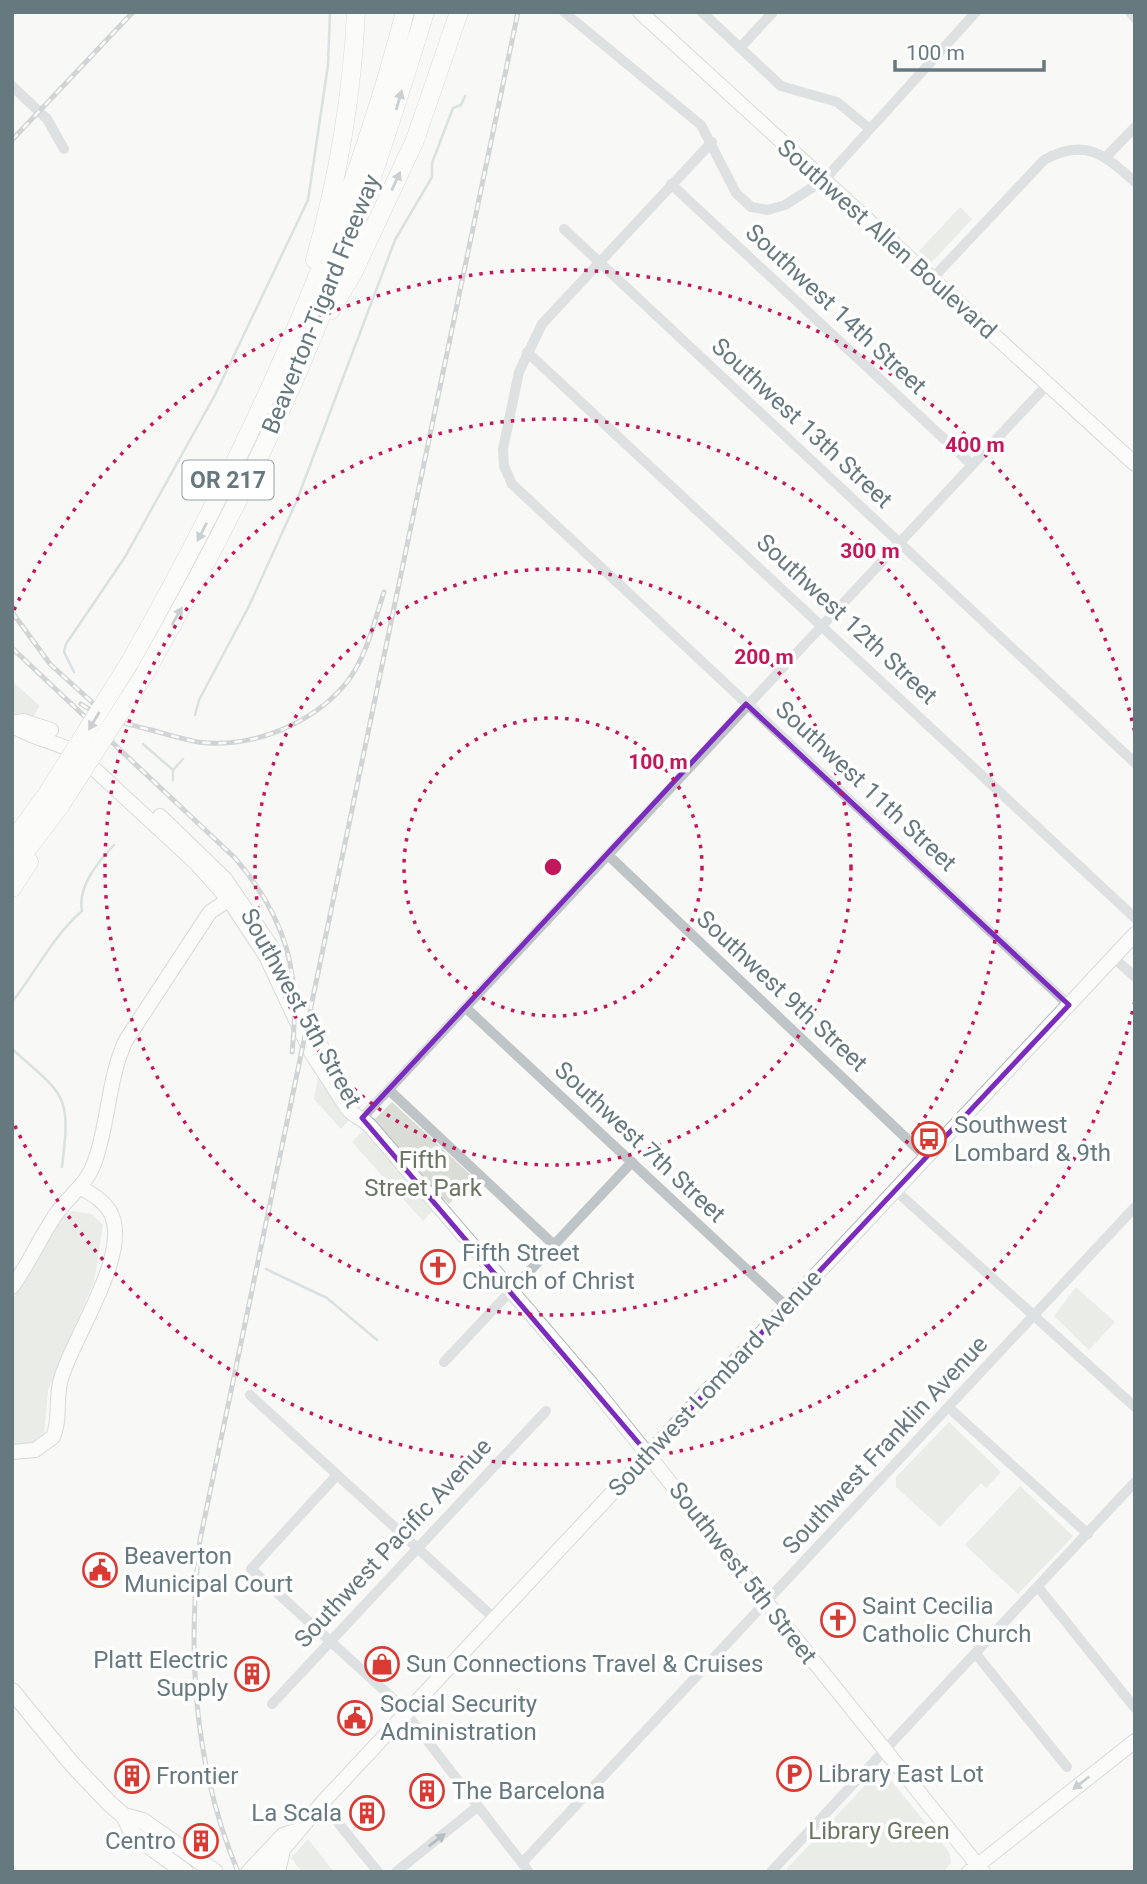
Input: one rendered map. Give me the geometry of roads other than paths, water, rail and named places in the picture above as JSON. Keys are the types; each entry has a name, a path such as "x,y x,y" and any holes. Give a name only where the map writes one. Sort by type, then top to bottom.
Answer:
{"highway":[{"path":"311,292 313,267 330,205 346,125 356,12"},
{"name":"Beaverton-Tigard Freeway","path":"12,869 45,827 54,800 223,491 311,292 348,200 405,12"},
{"name":"Beaverton-Tigard Freeway","path":"12,842 54,800 144,675 238,501 280,414 373,176 425,12"},
{"path":"316,325 332,309 353,273 397,179 428,105 458,14"},
{"path":"12,888 35,853 45,827"}],"main road":[{"path":"12,1690 72,1764 124,1816 133,1834 185,1872"},
{"path":"124,1816 143,1821 215,1872"},
{"path":"277,1872 281,1854"},
{"path":"161,1856 169,1872"}],"street":[{"path":"564,12 678,102 701,124 736,193 751,207 761,210 776,209 824,180 976,12"},
{"name":"Southwest Allen Boulevard","path":"640,12 1135,464"},
{"path":"702,12 781,86 837,102 870,129"},
{"path":"740,48 773,12"},
{"path":"1130,12 1135,18"},
{"path":"12,86 47,119 64,149"},
{"path":"1107,156 1135,127"},
{"path":"527,352 542,324 712,142"},
{"path":"931,280 1044,160 1081,149 1107,156 1135,182"},
{"name":"Southwest 14th Street","path":"671,184 972,465"},
{"name":"Southwest 13th Street","path":"564,229 1135,763"},
{"name":"Southwest 11th Street","path":"527,352 519,372 503,449 504,466 512,484 1069,1005"},
{"name":"Southwest 12th Street","path":"527,352 1135,918"},
{"path":"362,1118 696,763 746,704 1047,385"},
{"name":"Southwest 5th Street","path":"12,724 23,721 53,731 93,755 204,857 275,951 314,1035 335,1074 360,1110 362,1118 648,1454 886,1751 977,1870"},
{"name":"Southwest 9th Street","path":"608,855 926,1157"},
{"path":"12,1287 54,1216 81,1188 95,1162 116,1062 126,1040 210,912 233,897"},
{"name":"Southwest Lombard Avenue","path":"264,1872 292,1843 296,1831 322,1803 1135,934"},
{"path":"1113,957 1135,976"},
{"name":"Southwest 7th Street","path":"466,1008 786,1307"},
{"path":"388,1090 554,1245"},
{"path":"444,1362 632,1162"},
{"path":"12,1452 35,1450 53,1437 61,1376 108,1267 114,1220 103,1203 81,1188"},
{"path":"895,1190 1135,1407"},
{"name":"Southwest Franklin Avenue","path":"525,1868 947,1407 1135,1207"},
{"path":"250,1395 495,1619"},
{"path":"947,1407 1088,1534"},
{"name":"Southwest Pacific Avenue","path":"272,1704 546,1411"},
{"path":"337,1475 251,1569 398,1703 525,1868"},
{"path":"771,1872 1135,1482"},
{"path":"1038,1587 1135,1708"},
{"path":"976,1654 1068,1767"},
{"path":"977,1870 1135,1741"},
{"path":"322,1803 378,1872"},
{"path":"396,1872 477,1807"},
{"name":"Southwest Lombard Avenue","path":"248,1872 283,1835 296,1831"}],"waterway":[{"path":"74,672 64,652 66,644 125,557 216,393 308,200 328,65 330,12"},
{"path":"195,715 199,700 249,606 297,500 395,240 432,177 432,163 453,108 461,105 465,96"},
{"path":"143,744 173,770"},
{"path":"173,780 173,770 183,759"},
{"path":"12,1002 53,943 82,911 81,902 86,884 114,845"},
{"path":"12,1049 44,1077 61,1099 66,1125 62,1167"},
{"path":"266,1269 327,1298 377,1340"}],"railway":[{"path":"12,140 133,12"},
{"path":"238,1872 212,1791 198,1708 194,1624 200,1540 518,12"},
{"path":"81,704 114,720 198,742 239,741 280,730 317,710 347,682 365,650 384,592"},
{"path":"12,612 50,664 94,704"},
{"path":"12,648 235,858 253,881 278,925 292,972 292,1052"}],"place":[{"name":"Southwest Lombard & 9th","path":"929,1139"},
{"name":"Fifth Street Church of Christ","path":"438,1267"},
{"name":"Beaverton Municipal Court","path":"100,1570"},
{"name":"Saint Cecilia Catholic Church","path":"838,1620"},
{"name":"Sun Connections Travel & Cruises","path":"382,1664"},
{"name":"Platt Electric Supply","path":"252,1674"},
{"name":"Social Security Administration","path":"355,1718"},
{"name":"Library East Lot","path":"794,1774"},
{"name":"Frontier","path":"132,1776"},
{"name":"The Barcelona","path":"427,1791"},
{"name":"La Scala","path":"367,1813"},
{"name":"Centro","path":"201,1841"}],"park label":[{"name":"Fifth Street Park","path":"423,1174"},
{"name":"Library Green","path":"879,1831"}]}
